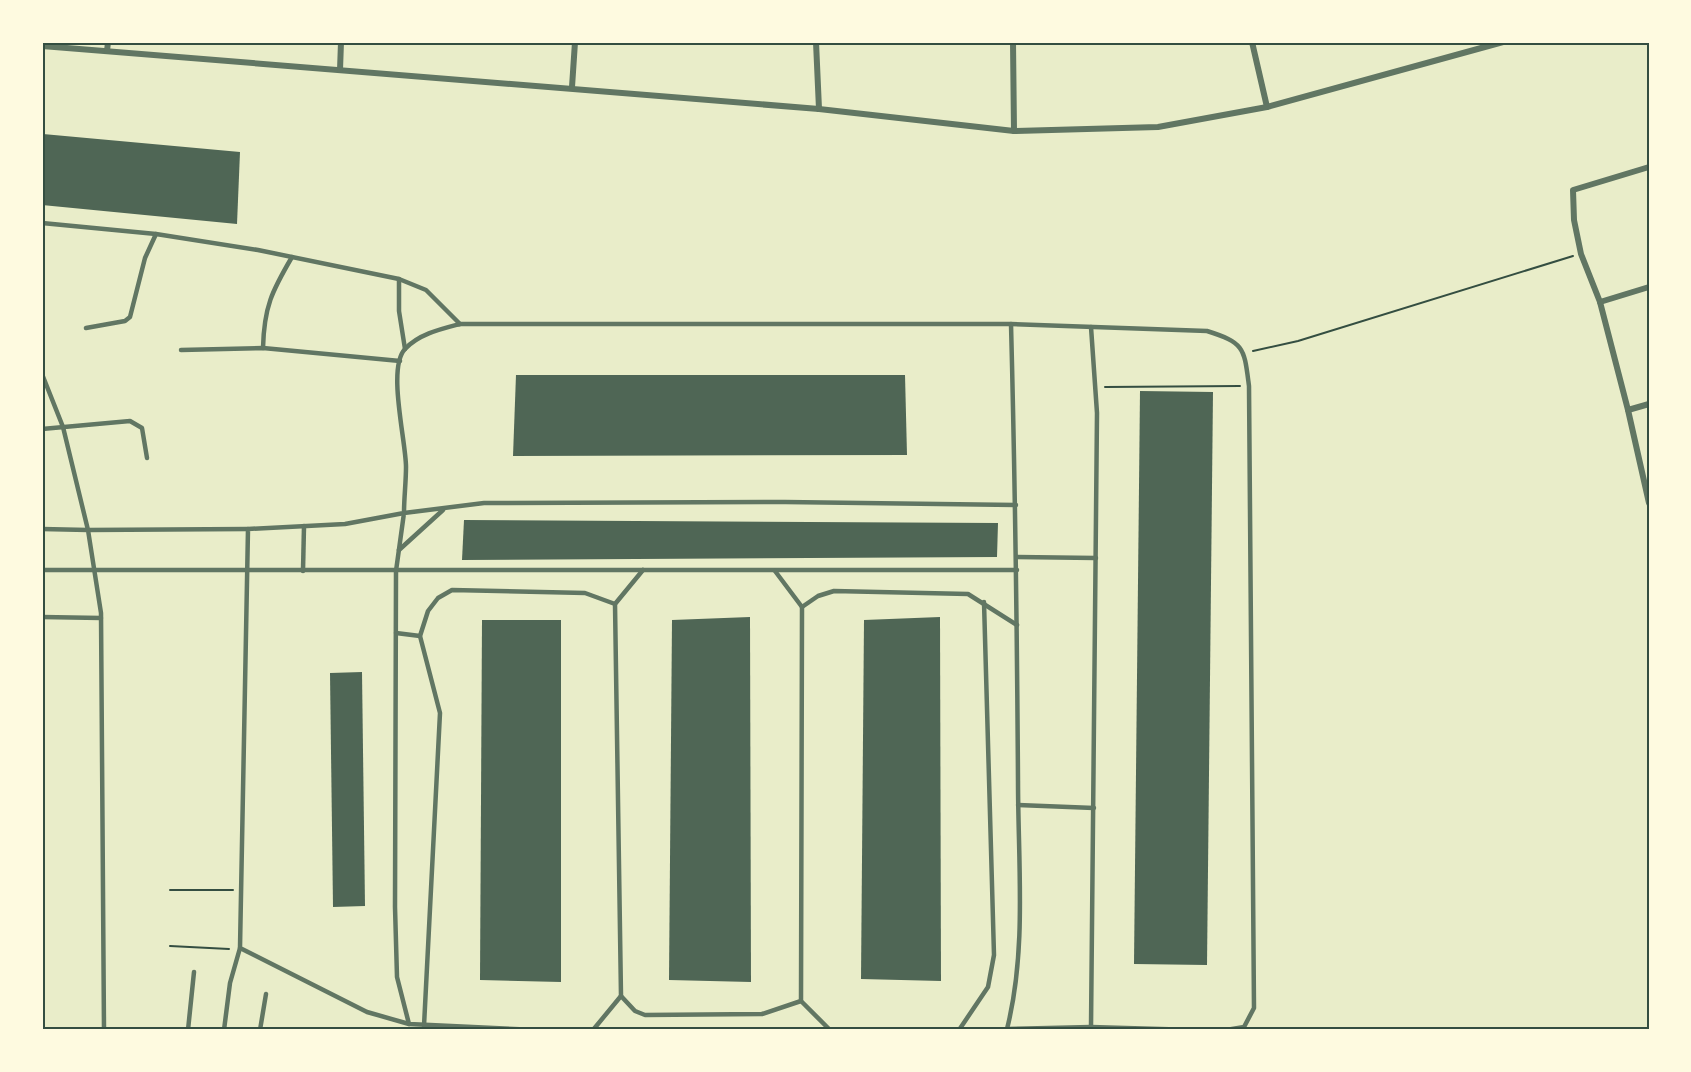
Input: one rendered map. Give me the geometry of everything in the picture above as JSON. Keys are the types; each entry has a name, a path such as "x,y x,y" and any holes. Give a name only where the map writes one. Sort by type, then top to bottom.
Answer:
{"street":[{"path":"107,51 108,42"},
{"path":"340,70 341,42"},
{"path":"572,87 575,42"},
{"path":"816,42 819,109"},
{"path":"1013,42 1014,131"},
{"path":"1252,42 1267,107"},
{"path":"42,46 572,87 819,109 1014,131 1158,128 1267,107 1503,42"},
{"path":"1649,167 1573,190 1574,219 1581,254 1600,302 1649,503"},
{"path":"1600,302 1649,287"},
{"path":"1628,410 1649,404"}],"lane":[{"path":"42,223 156,234 292,257 399,279 426,290 460,324"},
{"path":"86,327 125,321 130,317 145,258 156,234"},
{"path":"263,348 270,294 292,257"},
{"path":"399,279 399,311 405,349 400,362 398,382 406,467 404,513 396,571 397,977 409,1024"},
{"path":"405,349 428,333 460,324 1011,324 1207,331 1231,339 1245,353 1249,386 1254,1008 1244,1027 1226,1030"},
{"path":"1007,1029 1014,1000 1018,942 1017,557 1011,324"},
{"path":"1091,327 1096,387 1091,1027"},
{"path":"182,350 263,348 400,362"},
{"path":"42,374 63,427 88,530 96,571 101,618 104,1030"},
{"path":"42,429 130,421 138,423 142,428 147,458"},
{"path":"42,529 248,529 345,524 404,513 508,503 785,502 1016,505"},
{"path":"399,550 446,508"},
{"path":"303,571 304,526"},
{"path":"224,1030 230,982 240,948 248,529"},
{"path":"1017,557 1096,558"},
{"path":"42,570 1017,570"},
{"path":"593,1030 621,996 615,604 643,570"},
{"path":"774,570 802,608 801,1001 831,1030"},
{"path":"424,1026 440,713 420,636 428,611 438,598 452,590 585,593 615,604"},
{"path":"802,608 818,596 834,591 968,594 1017,625"},
{"path":"959,1030 988,987 994,955 984,602"},
{"path":"42,617 101,618"},
{"path":"396,633 420,636"},
{"path":"1018,806 1094,808"},
{"path":"240,948 367,1012 409,1024 537,1030"},
{"path":"188,1030 194,972"},
{"path":"260,1030 266,993"},
{"path":"621,996 635,1011 645,1015 762,1014 801,1001"},
{"path":"866,1030 1091,1027 1195,1030"}],"path":[{"path":"1245,353 1309,338 1581,254"},
{"path":"1096,387 1249,386"},
{"path":"170,890 241,891"},
{"path":"170,946 240,948"}],"building":[{"path":"43,134 240,152 237,224 42,205"},
{"path":"516,375 905,375 907,455 513,456"},
{"path":"1140,391 1213,392 1207,965 1134,964"},
{"path":"464,520 998,523 997,557 462,560"},
{"path":"750,617 751,982 669,980 672,620"},
{"path":"940,617 941,981 861,979 864,620"},
{"path":"482,620 561,620 561,982 480,980"},
{"path":"362,672 365,906 333,907 330,673"}]}
